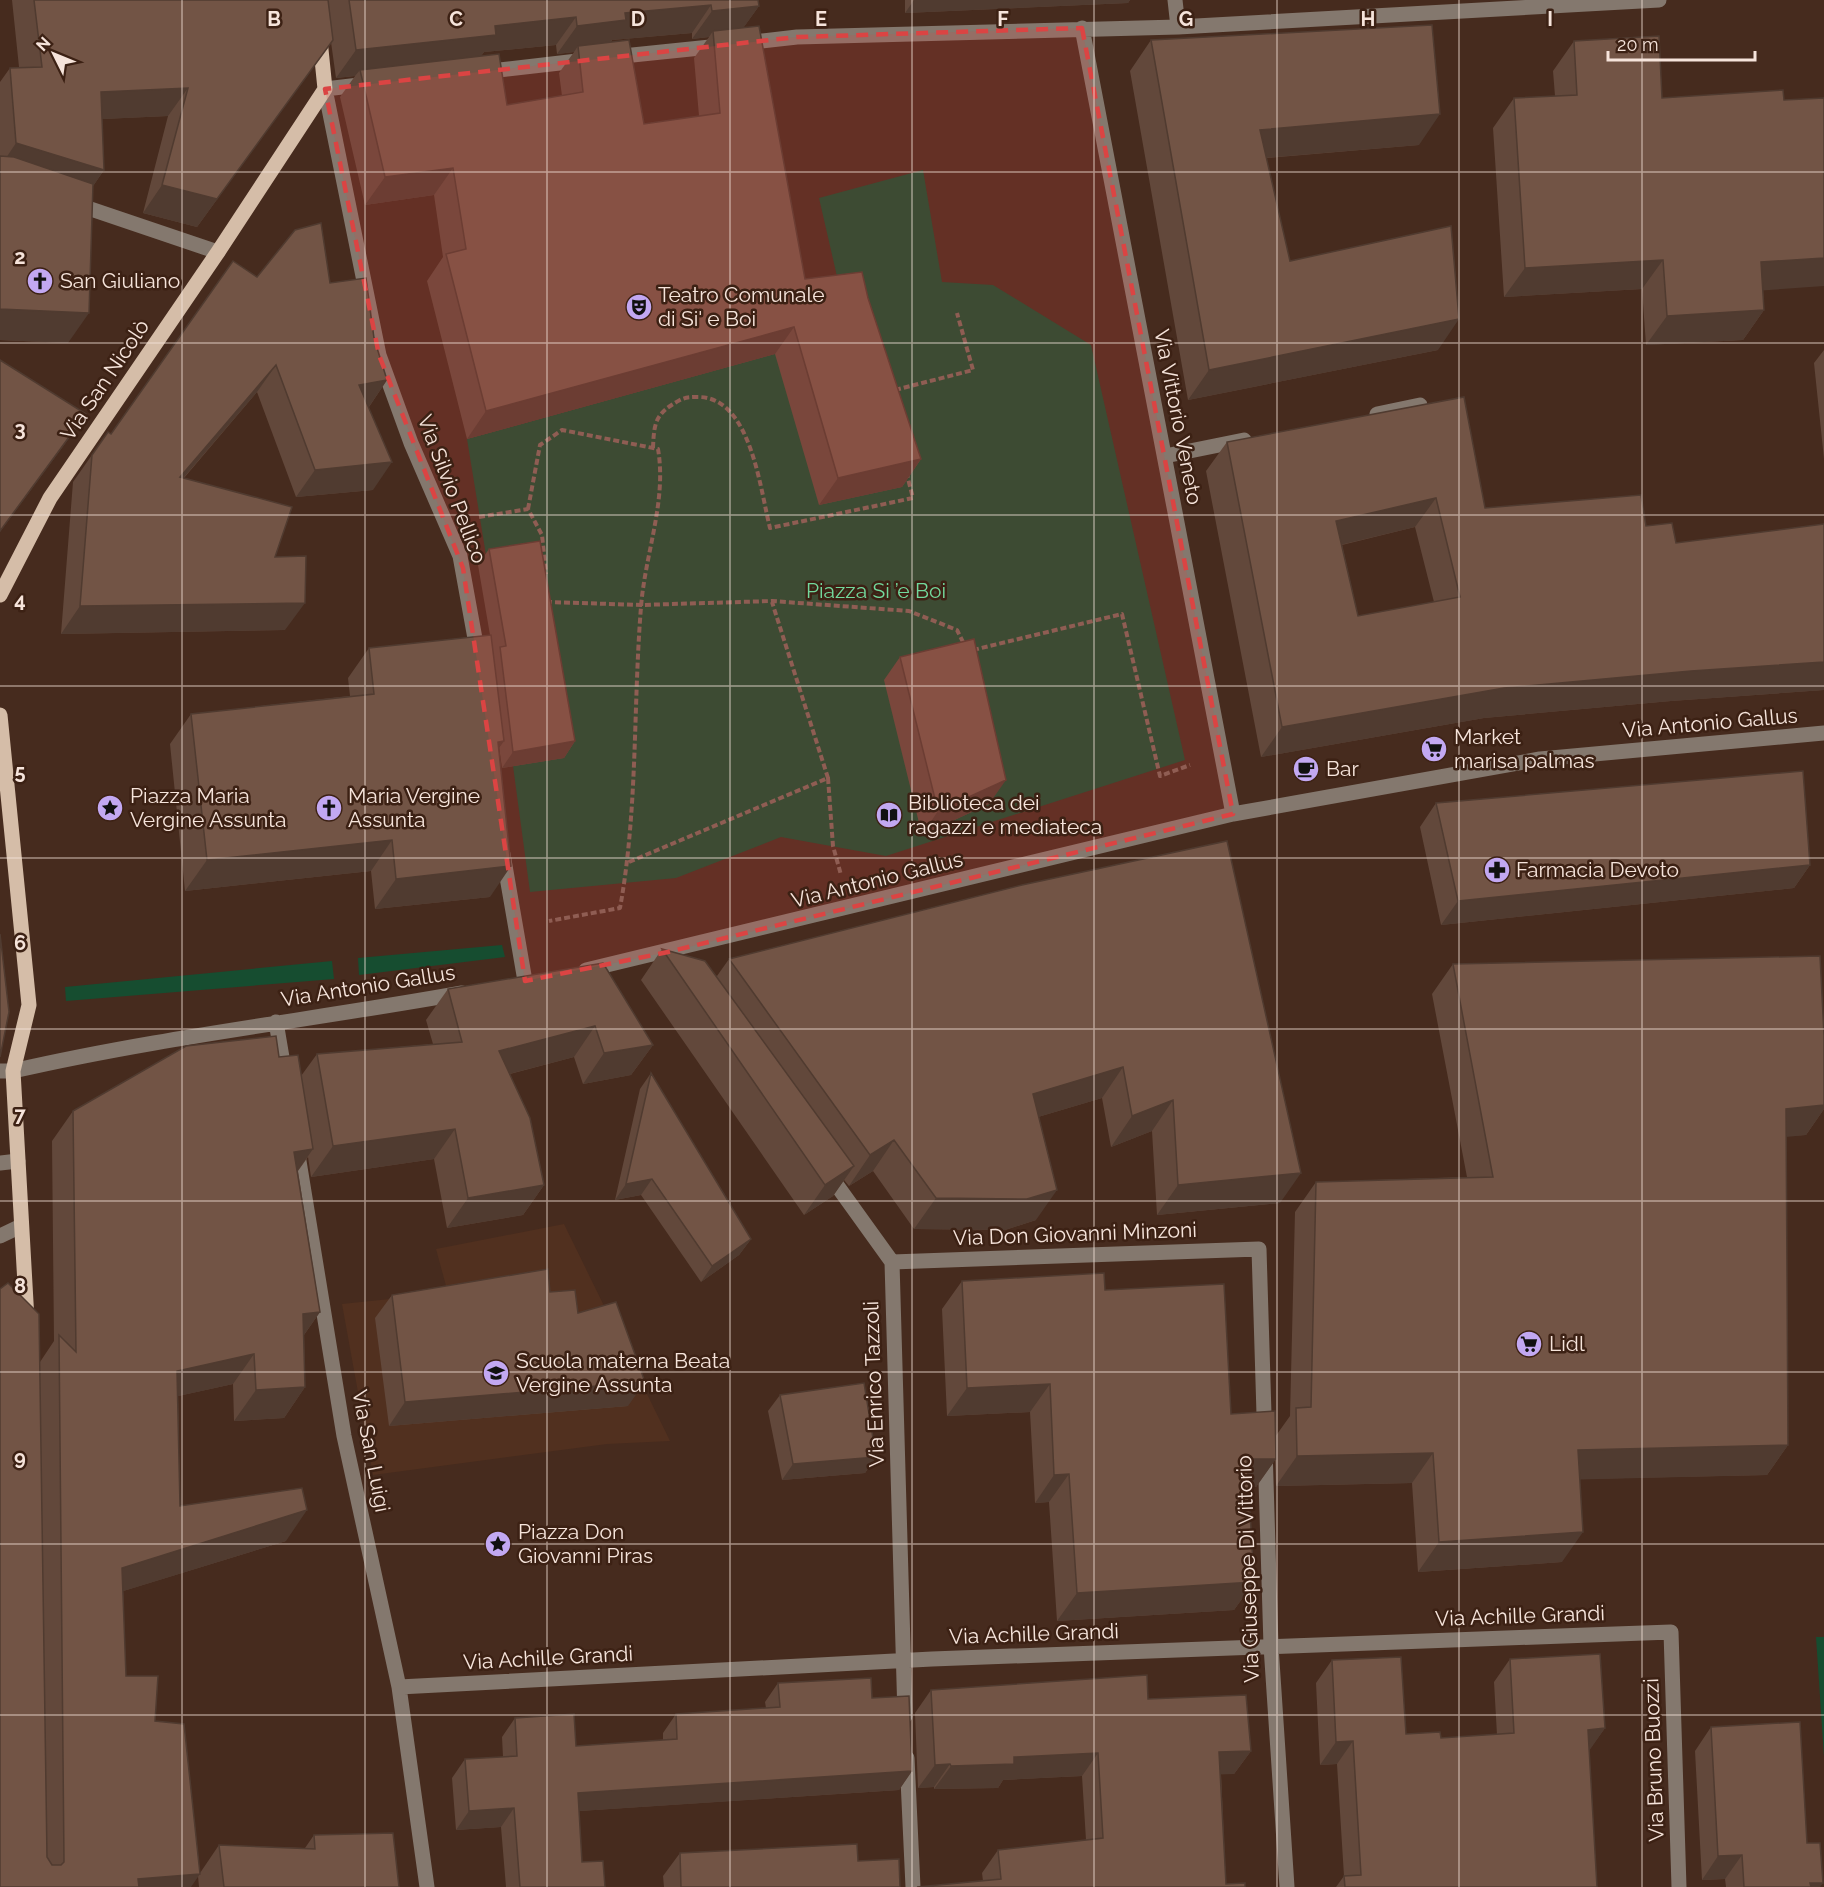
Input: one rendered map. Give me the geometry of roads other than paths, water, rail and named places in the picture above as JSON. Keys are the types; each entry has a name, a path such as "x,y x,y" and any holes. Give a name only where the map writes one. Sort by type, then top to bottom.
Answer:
{"main road":[{"path":"316,0 325,89"},
{"name":"Via San Nicolò","path":"0,595 50,498 218,252 325,89"},
{"path":"0,715 29,1005 6,1071 18,1161 27,1332"}],"street":[{"path":"1175,0 1178,27"},
{"path":"467,73 797,37 1178,27 1659,0"},
{"name":"Via Vittorio Veneto","path":"1082,28 1233,814"},
{"path":"325,89 385,82"},
{"name":"Via Silvio Pellico","path":"325,89 378,355 411,443 463,568 480,670"},
{"path":"54,197 218,252"},
{"path":"1362,417 1420,405"},
{"path":"1165,456 1258,438"},
{"name":"Via Antonio Gallus","path":"574,972 672,956 1233,814 1540,759 1824,733"},
{"path":"502,843 515,927 519,982 543,977"},
{"name":"Via Antonio Gallus","path":"6,1071 88,1054 276,1022 351,1013 479,990"},
{"path":"276,1022 287,1087"},
{"name":"Via San Luigi","path":"295,1133 344,1436 399,1687 427,1887"},
{"path":"0,1163 18,1161"},
{"path":"821,1164 892,1262"},
{"path":"0,1236 21,1226"},
{"name":"Via Don Giovanni Minzoni","path":"892,1262 1259,1248"},
{"name":"Via Giuseppe Di Vittorio","path":"1259,1248 1271,1646 1287,1887"},
{"name":"Via Enrico Tazzoli","path":"892,1262 903,1660 913,1887"},
{"name":"Via Achille Grandi","path":"399,1687 903,1660 1671,1632"},
{"name":"Via Bruno Buozzi","path":"1671,1632 1679,1887"}],"place":[{"name":"San Giuliano","path":"40,281"},
{"name":"Teatro Comunale di Si' e Boi","path":"639,307"},
{"name":"Market marisa palmas","path":"1434,749"},
{"name":"Bar","path":"1306,769"},
{"name":"Piazza Maria Vergine Assunta","path":"110,808"},
{"name":"Maria Vergine Assunta","path":"329,808"},
{"name":"Biblioteca dei ragazzi e mediateca","path":"889,815"},
{"name":"Farmacia Devoto","path":"1497,870"},
{"name":"Lidl","path":"1529,1344"},
{"name":"Scuola materna Beata Vergine Assunta","path":"496,1373"},
{"name":"Piazza Don Giovanni Piras","path":"498,1544"}],"park label":[{"name":"Piazza Si ’e Boi","path":"876,591"}]}
